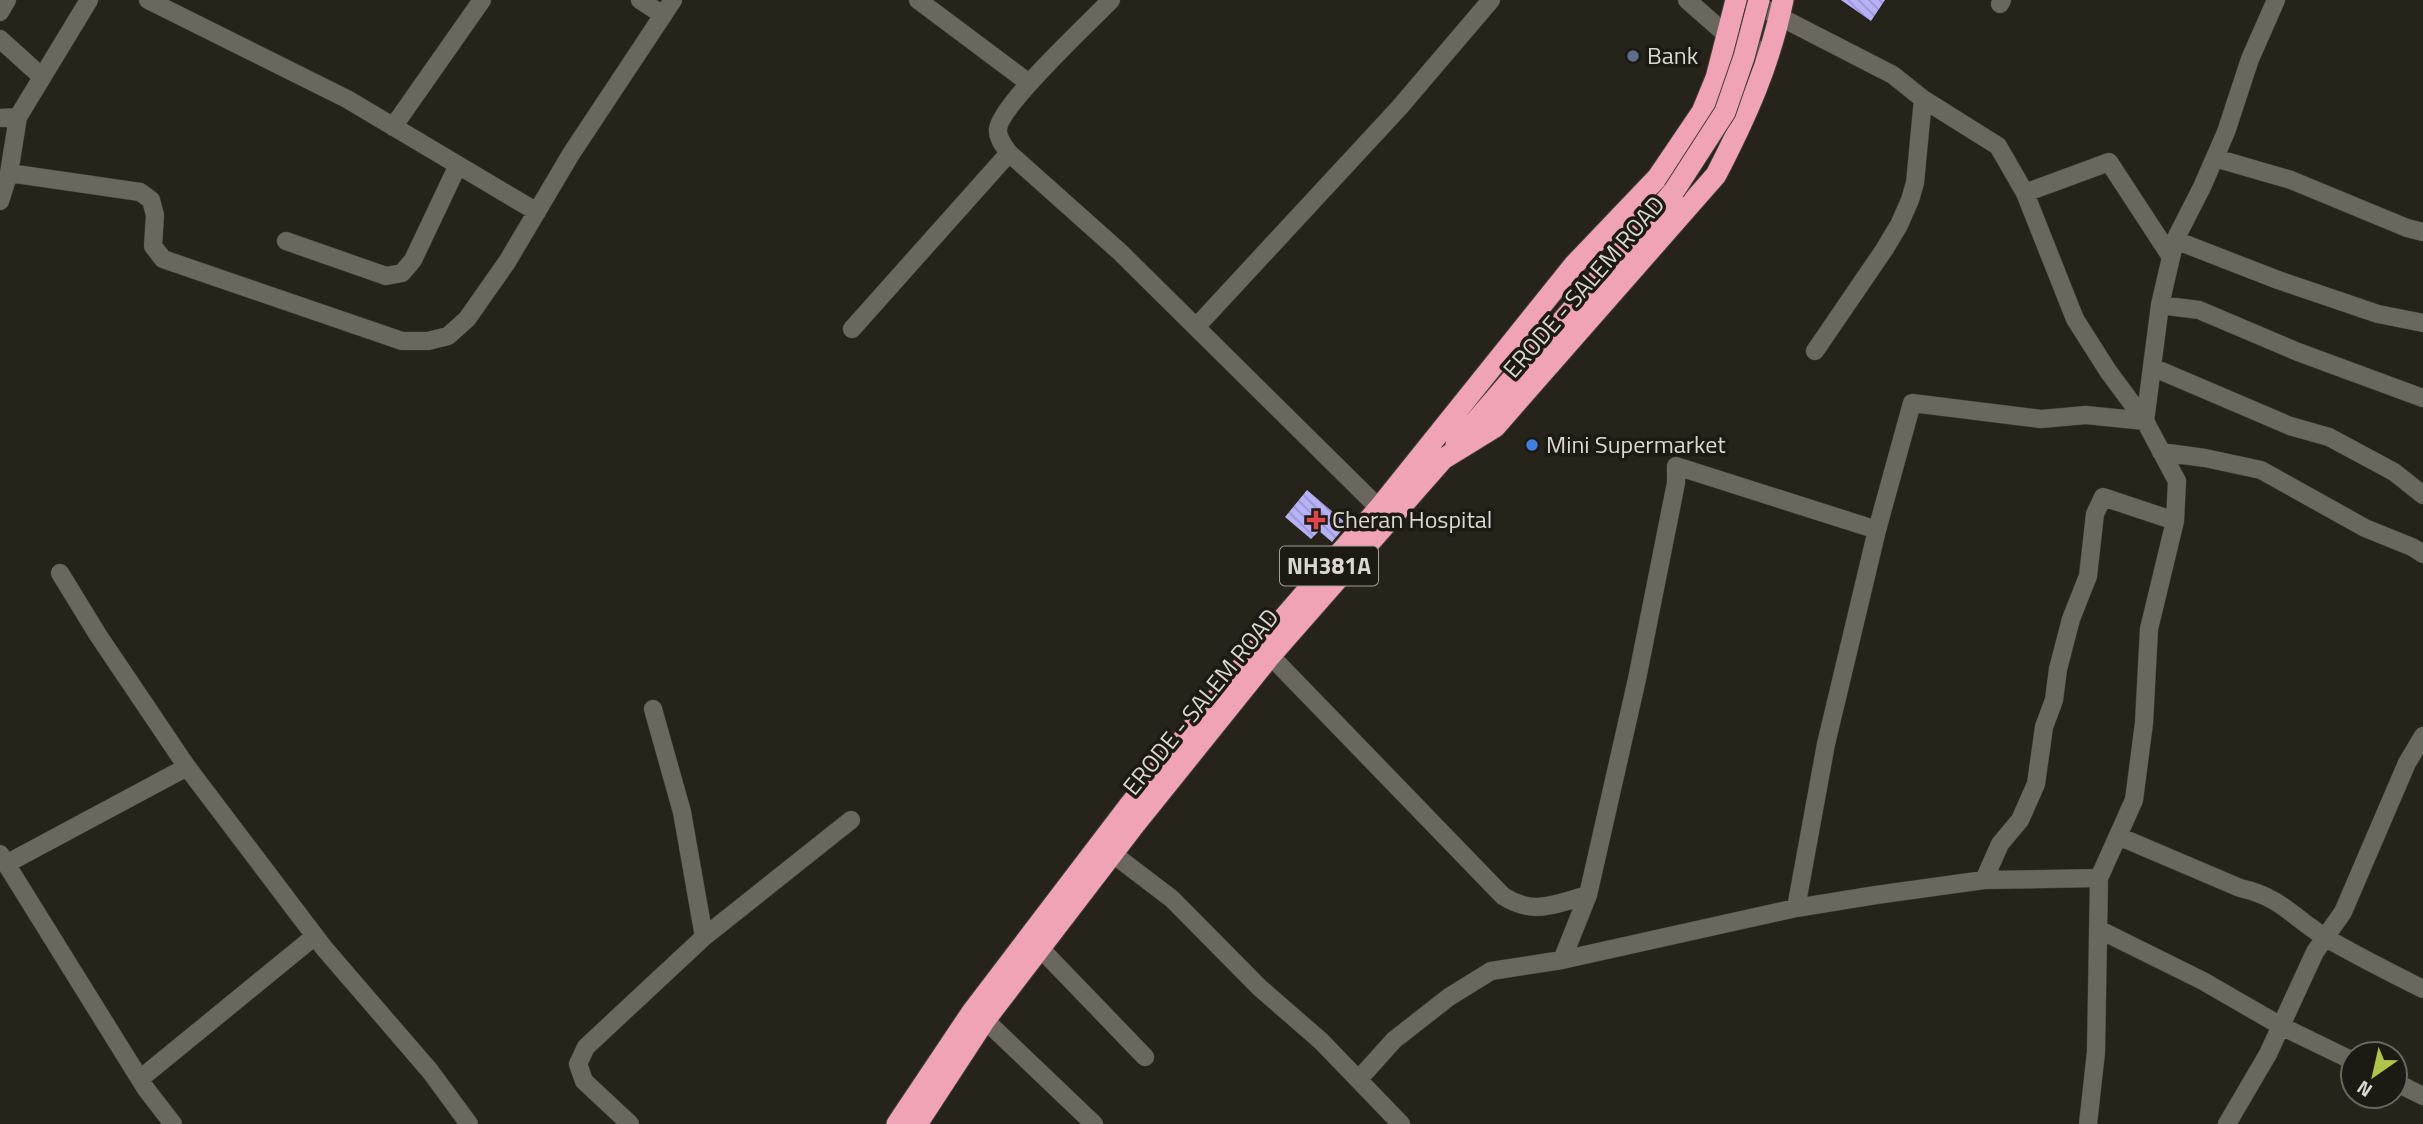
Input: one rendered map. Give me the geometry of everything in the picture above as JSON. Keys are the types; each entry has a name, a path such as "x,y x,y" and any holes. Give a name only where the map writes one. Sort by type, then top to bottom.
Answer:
{"highway":[{"name":"ERODE - SALEM ROAD","path":"897,1124 972,1012 1106,850 1265,650 1385,514 1574,265 1658,177 1702,112 1716,78 1736,0"},
{"path":"1444,459 1674,191 1725,112 1744,57 1759,0"},
{"name":"ERODE - SALEM ROAD","path":"1385,514 1444,459 1495,428 1716,175 1739,132 1770,55 1781,8"},
{"name":"ERODE - SALEM ROAD","path":"917,1124 985,1020 1040,948 1106,850"}],"street":[{"path":"0,12 7,0"},
{"path":"0,201 9,173 9,117 42,77 89,0"},
{"path":"148,0 347,99 537,212"},
{"path":"393,127 482,0"},
{"path":"9,173 139,192 151,200 155,215 153,246 163,259 402,341 428,341 448,336 467,320 507,262 571,154 668,8 640,0"},
{"path":"918,0 1029,83"},
{"path":"1111,0 1006,110 998,130 999,139 1009,153 1120,252 1197,326 1385,514"},
{"path":"1197,326 1399,108 1490,0"},
{"path":"1687,0 1728,36 1770,55"},
{"path":"1747,0 1781,8 1893,75 1923,99 1997,146 2025,193 2075,319 2108,371 2145,421 2177,481 2175,521 2148,629 2144,723 2134,800 2099,878 2096,1052 2088,1124"},
{"path":"2145,421 2160,305 2173,248 2226,132 2250,60 2276,0"},
{"path":"0,39 42,77"},
{"path":"1815,351 1884,250 1910,200 1915,183 1923,99"},
{"path":"852,329 1009,153"},
{"path":"2215,158 2291,180 2407,228 2423,232"},
{"path":"2025,193 2109,162 2173,248 2378,314 2423,323"},
{"path":"286,241 386,276 402,273 413,260 458,165"},
{"path":"2160,305 2199,310 2298,352 2423,398"},
{"path":"2152,367 2290,426 2329,436 2394,472 2423,495"},
{"path":"1796,908 1826,744 1877,530 1912,403 2041,419 2086,415 2145,421"},
{"path":"2161,452 2260,470 2365,527 2423,554"},
{"path":"1562,960 1588,895 1637,680 1676,483 1676,466 1877,530"},
{"path":"1984,880 2000,844 2020,820 2036,784 2044,727 2054,700 2058,669 2071,619 2088,576 2095,514 2102,497 2175,521"},
{"path":"60,573 98,635 187,767 315,936 430,1072 469,1124"},
{"path":"1265,650 1503,896 1528,908 1544,907 1588,895"},
{"path":"653,709 682,812 705,937"},
{"path":"2227,1124 2268,1054 2315,952 2343,912 2407,763 2423,736"},
{"path":"173,1124 140,1079 3,859 187,767"},
{"path":"630,1124 584,1081 578,1064 586,1047 705,937 851,820"},
{"path":"2118,836 2240,888 2258,892 2290,909 2325,937 2423,989"},
{"path":"1106,850 1172,899 1260,988 1321,1041 1401,1124"},
{"path":"1359,1079 1394,1040 1448,997 1491,971 1562,960 1796,908 1984,880 2099,878"},
{"path":"2098,929 2203,981 2281,1026 2339,1054"},
{"path":"140,1079 315,936"},
{"path":"1040,948 1145,1057"},
{"path":"985,1020 1094,1124"}],"building":[{"path":"1841,0 1885,0 1871,21"},
{"path":"1307,490 1347,524 1332,542 1319,531 1311,539 1285,517"}],"place":[{"name":"Bank","path":"1633,56"},
{"name":"Mini Supermarket","path":"1532,445"},
{"name":"Cheran Hospital","path":"1316,520"}]}
